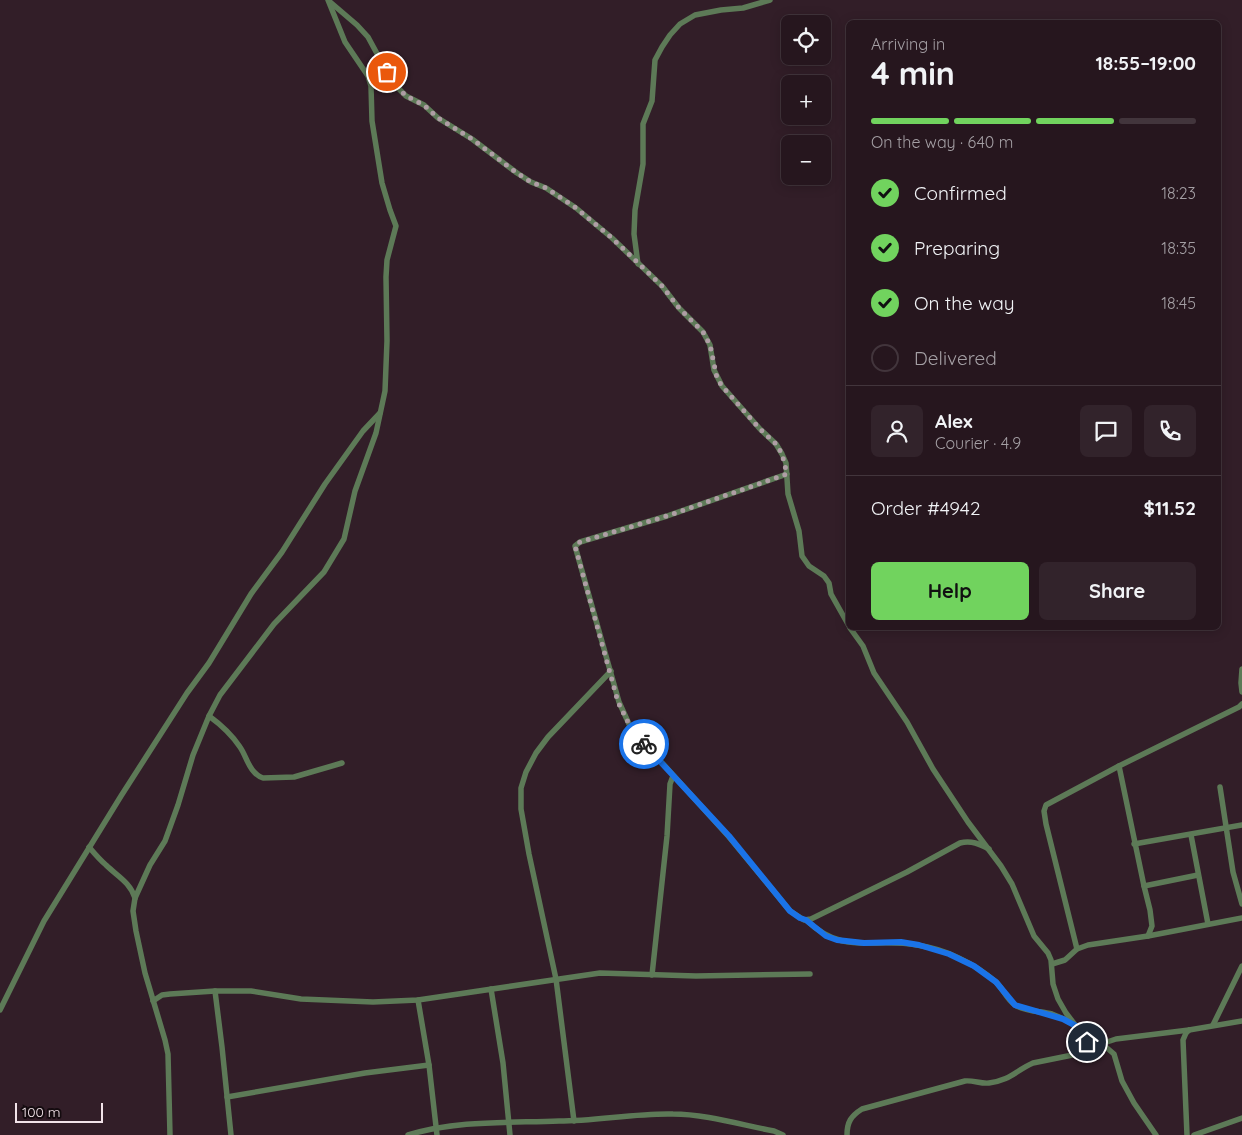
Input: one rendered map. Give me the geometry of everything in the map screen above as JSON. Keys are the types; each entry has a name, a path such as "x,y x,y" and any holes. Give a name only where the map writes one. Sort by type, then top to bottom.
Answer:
{"street":[{"path":"328,0 368,37 392,80 406,96 424,105 438,118 472,139 517,173 576,208 612,238 662,286 679,308 703,332 710,345 717,378 722,386 753,422 776,444 782,454 787,474 788,494 799,531 802,556 809,566 824,576 829,584 831,594 846,622"},
{"path":"170,1135 168,1054 145,973 134,919 135,898 168,832 208,716 233,676 274,624 324,572 344,539 355,491 374,439 385,391 387,364 387,260 396,226 382,183 372,120 368,76 345,42 328,0"},
{"path":"638,264 634,234 635,210 643,164 643,124 652,101 656,60 662,47 670,34 680,24 695,15 743,8 770,0"},
{"path":"0,1010 44,921 89,847 209,663 251,594 282,552 325,484 381,411"},
{"path":"787,474 667,516 577,544 576,550 618,702 629,724 729,836 790,911 806,920 826,936 856,943 901,942 949,954 974,966 996,982 1015,1005 1020,1008 1051,1014 1076,1026"},
{"path":"851,630 863,646 869,665 903,716 933,769 1012,884 1034,936 1048,953 1052,964 1053,984 1058,999 1087,1042 1092,1046 1104,1048 1114,1054 1122,1081 1134,1103 1156,1135"},
{"path":"1242,669 1242,692"},
{"path":"574,1121 556,979 528,854 521,809 522,788 526,772 542,745 610,671"},
{"path":"1076,949 1044,811 1046,805 1051,800 1242,705"},
{"path":"208,716 222,726 239,745 253,771 258,776 269,778 294,777 342,763"},
{"path":"1119,766 1134,844 1152,918 1152,926 1148,936"},
{"path":"652,975 667,836 670,784 674,776"},
{"path":"1220,787 1233,872 1242,904"},
{"path":"1134,844 1242,825"},
{"path":"1191,835 1208,924"},
{"path":"806,920 851,901 960,843 976,843 989,850"},
{"path":"89,847 105,865 130,886 135,898"},
{"path":"1144,886 1198,876"},
{"path":"1052,964 1069,957 1076,949 1088,946 1242,918"},
{"path":"1213,1025 1242,966"},
{"path":"153,1001 162,995 215,991 251,992 301,998 373,1002 418,1000 600,973 728,976 810,974"},
{"path":"491,989 503,1064 510,1135"},
{"path":"215,991 231,1135"},
{"path":"418,1000 429,1065 436,1132"},
{"path":"1104,1048 1104,1043 1116,1039 1242,1021"},
{"path":"1187,1135 1183,1040 1189,1030"},
{"path":"847,1134 848,1122 862,1110 965,1081 986,1083 998,1081 1013,1076 1025,1066 1033,1063 1104,1048"},
{"path":"227,1097 364,1073 429,1065"},
{"path":"408,1135 436,1132 460,1125 574,1121 637,1114 675,1114 697,1116 774,1131 783,1135"},
{"path":"1194,1135 1242,1118"}],"way so far":[{"path":"387,72 406,96 424,105 438,118 472,139 517,173 531,182 546,188 576,208 612,238 662,286 679,308 703,332 710,345 714,370 722,386 776,444 786,464 787,474 667,516 580,542 575,546 618,702 629,724 644,744"}],"route":[{"path":"644,744 729,836 796,916 806,920 826,936 848,943 901,942 949,954 974,966 996,982 1011,1002 1020,1008 1051,1014 1076,1026 1087,1042"}]}
